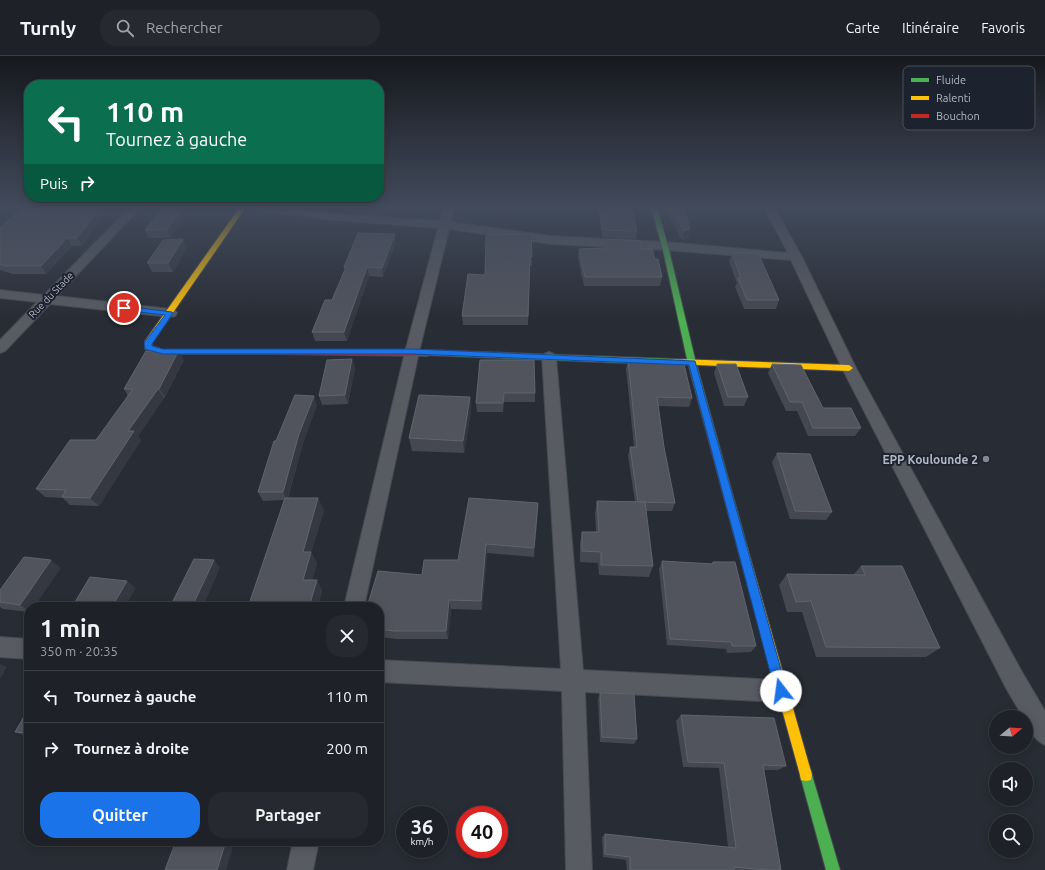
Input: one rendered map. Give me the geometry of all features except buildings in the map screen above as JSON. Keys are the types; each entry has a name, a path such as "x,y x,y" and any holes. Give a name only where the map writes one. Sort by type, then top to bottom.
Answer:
{"street":[{"name":"Rue du Stade","path":"0,348 100,245"},
{"path":"217,245 148,343 148,347 163,352 412,352 849,368"},
{"path":"355,602 412,352 440,245"},
{"path":"647,245 796,257"},
{"path":"790,245 849,368 1011,673 1045,733"},
{"path":"666,246 692,363 781,691 833,870"},
{"path":"0,294 170,313"},
{"path":"549,357 573,680 579,870"},
{"path":"0,647 24,649"},
{"path":"384,671 781,691"},
{"path":"300,870 305,846"}],"traffic: fast":[{"path":"665,245 691,359 743,550"},
{"path":"428,353 675,362"},
{"path":"806,775 833,870"}],"traffic: slow":[{"path":"216,245 148,343 148,347 163,352 274,352"},
{"path":"675,362 849,368"},
{"path":"743,550 806,775"}],"traffic: jam":[{"path":"274,352 428,353"}],"place":[{"name":"EPP Koulounde 2","path":"986,459"}],"route":[{"path":"124,308 170,313 148,343 148,347 163,352 412,352 692,363 781,691"}]}
